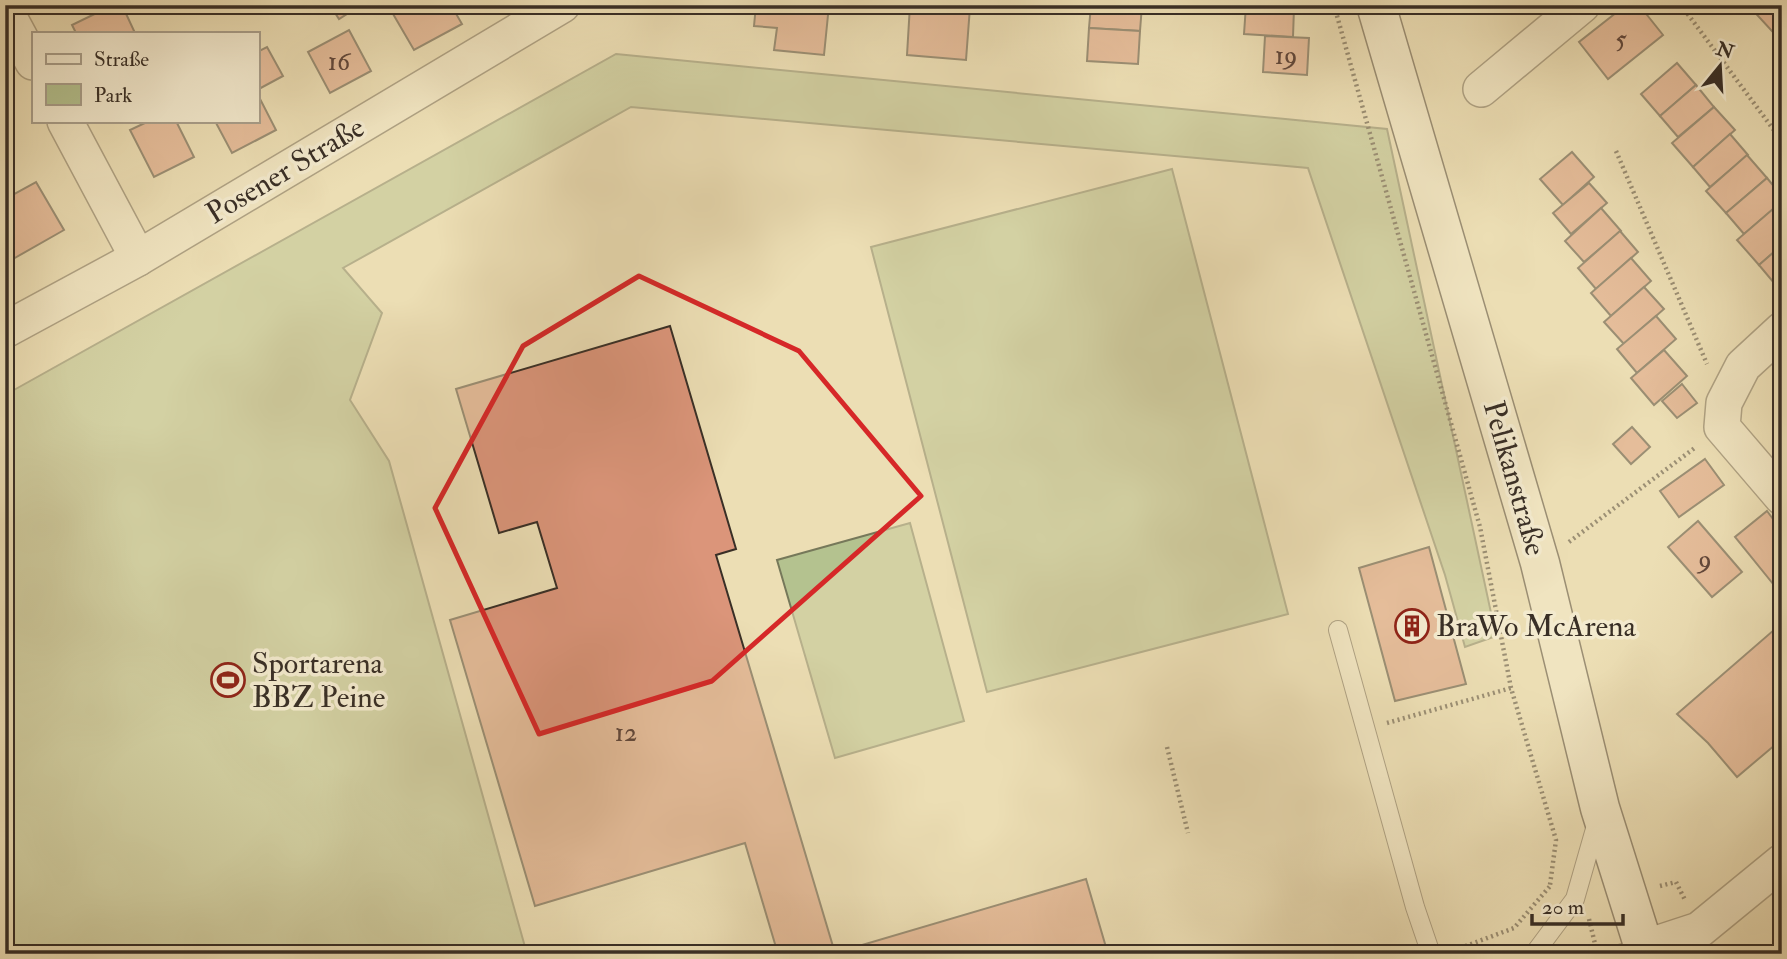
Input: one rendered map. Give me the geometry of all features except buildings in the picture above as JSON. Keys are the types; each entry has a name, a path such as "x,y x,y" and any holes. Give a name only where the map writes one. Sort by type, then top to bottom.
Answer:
{"main road":[{"name":"Pelikanstraße","path":"1376,5 1540,563 1636,952"}],"street":[{"name":"Posener Straße","path":"5,330 138,258 562,5"},
{"path":"1481,89 1582,5"},
{"path":"5,10 32,60"},
{"path":"66,122 138,258"},
{"path":"1782,330 1744,366 1723,415 1782,497"},
{"path":"1636,952 1699,930 1782,862"}],"lane":[{"path":"1338,630 1415,907 1431,954"},
{"path":"1534,954 1575,899 1600,808"}],"path":[{"path":"1334,5 1480,527 1511,688 1556,839 1550,885 1514,928 1457,948 1452,954"},
{"path":"1681,5 1782,141"},
{"path":"1540,563 1723,415 1616,151"},
{"path":"1365,729 1511,688"},
{"path":"1167,747 1188,833"},
{"path":"1550,885 1575,899"}],"highlighted area":[{"path":"639,276 799,351 921,496 712,681 539,734 435,508 523,346"}],"green space":[{"name":"Sportarena BBZ Peine","path":"616,54 1387,129 1496,636 1465,647 1445,575 1308,168 631,107 343,268 382,313 350,400 389,461 527,954 5,954 5,395"},
{"path":"1172,169 1288,614 987,692 871,247"},
{"path":"910,523 964,721 835,758 777,560"}],"place":[{"name":"BraWo McArena","path":"1412,626"},
{"name":"Sportarena BBZ Peine","path":"228,680"}]}
